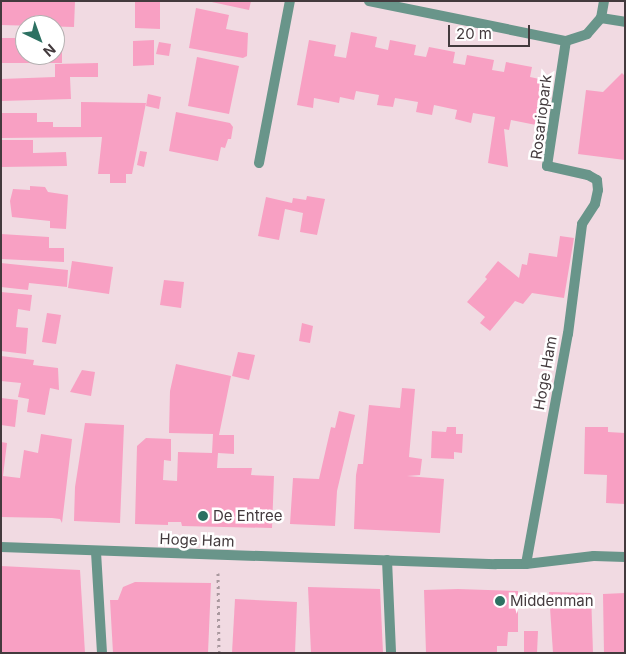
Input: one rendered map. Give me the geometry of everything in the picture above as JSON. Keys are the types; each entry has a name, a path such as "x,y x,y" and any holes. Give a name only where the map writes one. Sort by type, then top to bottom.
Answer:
{"street":[{"path":"259,163 290,1"},
{"path":"367,2 566,41 587,34 601,18 604,1"},
{"path":"601,18 625,22"},
{"name":"Rosariopark","path":"566,41 547,166 588,175 597,180 598,190"},
{"name":"Hoge Ham","path":"526,564 568,334 582,224 595,204 598,190"},
{"name":"Hoge Ham","path":"1,547 96,552 526,564 565,558 625,557"},
{"path":"96,552 102,653"},
{"path":"388,560 391,653"}],"path":[{"path":"219,555 219,653"}],"building":[{"path":"75,1 74,27 65,27 65,15 15,15 15,25 1,25 1,2"},
{"path":"135,1 160,1 160,29 135,28"},
{"path":"207,1 251,1 249,10"},
{"path":"196,8 229,15 226,29 248,33 247,56 243,58 189,48"},
{"path":"351,32 377,37 375,47 388,50 390,40 416,45 414,55 426,57 429,47 455,52 453,63 465,65 467,55 494,60 492,70 504,72 506,62 532,67 530,77 544,80 541,114 538,113 536,125 511,120 509,130 504,129 508,167 488,163 495,117 473,113 471,123 455,119 457,110 434,105 432,115 416,112 418,102 395,98 393,107 377,105 379,95 356,91 354,100 340,97 339,103 314,98 313,108 297,105 309,40 336,45 334,56 346,58"},
{"path":"1,38 15,38 15,63 1,63"},
{"path":"154,40 154,65 133,66 133,41"},
{"path":"159,42 171,44 169,56 156,54"},
{"path":"197,57 239,66 229,114 188,106"},
{"path":"98,63 98,77 70,77 71,99 1,101 1,79 55,77 55,65"},
{"path":"622,73 625,76 625,160 578,154 586,90 603,92"},
{"path":"148,94 161,97 159,109 146,106"},
{"path":"81,102 146,103 132,174 126,174 126,183 110,183 110,174 98,174 102,137 1,138 1,113 37,113 37,122 53,122 53,127 81,127"},
{"path":"176,112 230,123 233,127 231,139 228,139 225,148 221,147 218,161 169,151"},
{"path":"1,140 33,140 33,153 66,152 67,166 1,167"},
{"path":"140,151 147,152 144,167 137,165"},
{"path":"30,186 45,187 48,192 68,195 66,229 50,228 50,221 12,217 10,201 13,189 30,190"},
{"path":"307,196 325,199 317,235 300,232 303,213 285,209 279,240 258,236 266,197 292,203 293,198 306,200"},
{"path":"1,234 49,237 49,248 64,248 64,262 1,259"},
{"path":"560,236 574,238 564,298 532,293 523,304 515,301 490,331 480,323 485,317 467,302 487,279 485,277 498,261 519,278 522,264 527,265 529,253 557,257"},
{"path":"72,261 113,267 109,294 68,288"},
{"path":"1,263 68,270 67,287 29,283 28,290 1,287"},
{"path":"164,280 184,282 181,308 160,305"},
{"path":"1,292 32,295 30,311 18,309 16,327 28,328 26,354 1,351"},
{"path":"47,313 61,315 56,344 42,342"},
{"path":"302,323 313,326 310,343 299,341"},
{"path":"238,352 255,355 249,380 232,376"},
{"path":"1,356 34,360 33,365 58,368 59,390 50,388 45,415 27,412 29,399 18,397 21,383 1,381"},
{"path":"176,364 231,376 219,435 234,435 234,454 218,453 217,468 252,468 251,475 274,476 272,528 182,526 181,522 168,522 168,525 135,524 137,446 146,438 171,439 171,461 164,460 163,480 177,481 178,452 212,453 213,434 169,433 170,391"},
{"path":"82,370 95,372 91,396 70,392"},
{"path":"402,388 415,389 409,457 422,459 420,475 407,476 444,479 440,533 354,529 356,475 358,464 363,464 369,405 400,408"},
{"path":"1,398 18,400 15,427 1,425"},
{"path":"339,411 355,415 337,491 335,526 290,524 293,478 319,479 331,427 335,428"},
{"path":"85,423 124,425 120,523 74,521 75,487"},
{"path":"447,427 456,427 456,434 463,434 462,453 454,452 454,459 431,458 432,431 446,432"},
{"path":"585,427 608,427 608,432 625,433 625,504 606,503 607,475 584,474"},
{"path":"41,434 72,439 62,523 60,519 52,518 1,517 1,442 7,443 3,476 20,478 24,450 38,453"},
{"path":"1,566 80,570 85,653 1,653"},
{"path":"135,582 211,583 208,653 113,653 110,600 118,600 123,587"},
{"path":"308,587 380,589 383,653 311,653"},
{"path":"424,590 518,591 518,632 508,632 507,646 497,646 497,653 426,653"},
{"path":"549,592 591,593 593,653 553,653"},
{"path":"625,593 625,653 604,653 603,594"},
{"path":"235,599 297,602 295,653 232,653"},
{"path":"524,631 538,631 537,653 524,653"}],"place":[{"name":"De Entree","path":"203,516"},
{"name":"Middenman","path":"500,601"}]}
